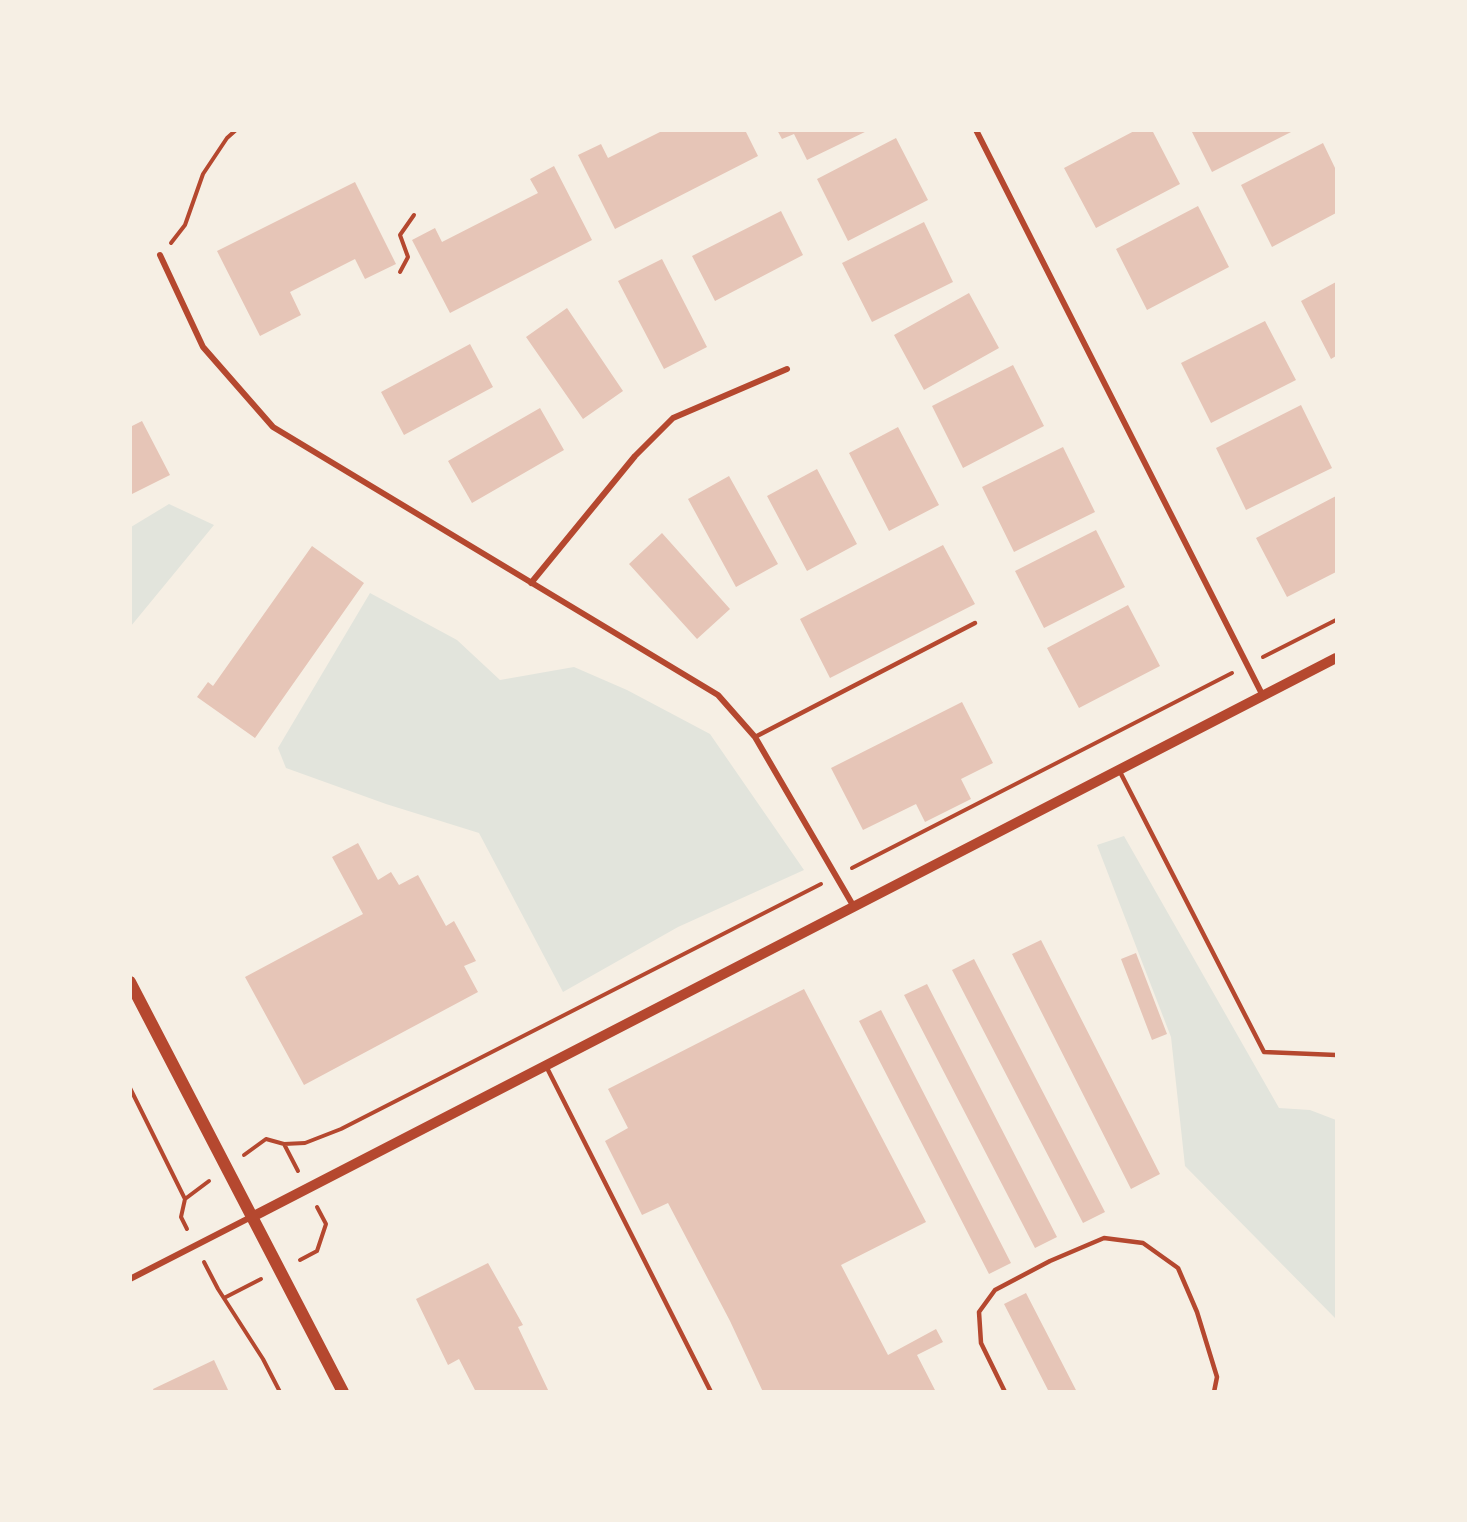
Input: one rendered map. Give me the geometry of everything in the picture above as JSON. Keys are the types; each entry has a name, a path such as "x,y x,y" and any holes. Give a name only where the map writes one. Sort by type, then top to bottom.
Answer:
{"main road":[{"path":"130,982 254,1216 343,1392"}],"street":[{"path":"976,130 1263,696"},
{"path":"160,255 202,347 273,427 718,695 755,737 854,907"},
{"path":"531,583 635,456 673,418 787,369"},
{"path":"130,1279 1336,658"}],"lane":[{"path":"755,737 975,623"},
{"path":"1119,770 1264,1052 1336,1055"},
{"path":"546,1066 711,1392"},
{"path":"1005,1392 981,1342 979,1312 995,1290 1050,1261 1104,1238 1143,1243 1178,1268 1197,1311 1217,1377 1214,1392"}],"path":[{"path":"160,255 185,225 204,174 227,138 236,130"},
{"path":"400,272 408,257 400,235 414,215"},
{"path":"284,1144 305,1143 341,1128 1336,620"},
{"path":"130,1088 185,1199 181,1217 195,1246 218,1289 263,1359 279,1392"}],"shaded area":[{"path":"169,504 214,525 131,626 131,527"},
{"path":"370,593 457,640 500,680 574,667 627,690 710,734 804,870 678,927 563,992 479,833 386,804 286,768 278,748"},
{"path":"1124,836 1279,1108 1310,1110 1336,1120 1336,1319 1185,1166 1171,1037 1097,845"}],"building":[{"path":"664,130 745,130 758,156 615,229 578,155 601,144 608,158"},
{"path":"777,130 869,130 807,160 794,134 782,139"},
{"path":"1136,130 1152,130 1180,184 1096,228 1064,168"},
{"path":"1191,130 1295,130 1212,172"},
{"path":"896,138 928,200 848,241 817,179"},
{"path":"1323,143 1336,170 1336,213 1272,247 1241,185"},
{"path":"554,166 592,240 450,313 412,240 435,228 442,242 538,193 530,179"},
{"path":"355,182 396,264 365,279 355,259 290,292 301,315 260,336 217,251"},
{"path":"1198,206 1229,267 1147,310 1116,249"},
{"path":"781,211 803,255 715,301 692,256"},
{"path":"924,222 953,282 872,322 842,263"},
{"path":"662,259 707,347 664,369 618,281"},
{"path":"1336,282 1336,356 1331,359 1301,301"},
{"path":"969,293 999,348 924,390 894,335"},
{"path":"567,308 623,391 583,419 526,337"},
{"path":"1265,321 1296,380 1211,423 1181,363"},
{"path":"470,344 493,387 404,435 381,392"},
{"path":"1013,365 1044,426 963,468 932,406"},
{"path":"1301,405 1332,468 1246,510 1216,448"},
{"path":"540,408 564,450 472,503 448,461"},
{"path":"142,421 170,475 130,495 130,427"},
{"path":"898,427 939,505 889,531 849,453"},
{"path":"1063,447 1095,512 1014,552 982,487"},
{"path":"817,469 857,544 807,571 767,496"},
{"path":"729,476 778,564 736,587 688,499"},
{"path":"1336,496 1336,572 1287,597 1256,538"},
{"path":"1096,530 1125,587 1044,628 1015,571"},
{"path":"662,533 730,609 697,639 629,564"},
{"path":"943,545 975,604 830,678 800,619"},
{"path":"312,546 364,583 255,738 197,697 208,682 213,686"},
{"path":"1128,605 1160,666 1079,708 1047,648"},
{"path":"962,702 993,763 961,779 971,799 925,822 916,804 863,830 831,768"},
{"path":"358,843 378,880 391,872 399,885 418,875 446,926 454,921 476,961 464,966 478,992 304,1085 245,977 363,914 332,857"},
{"path":"1041,940 1160,1174 1131,1189 1012,954"},
{"path":"1136,953 1167,1034 1152,1040 1121,959"},
{"path":"974,959 1105,1212 1083,1223 952,970"},
{"path":"927,984 1057,1237 1035,1248 904,995"},
{"path":"804,989 926,1222 841,1265 888,1355 936,1329 943,1342 917,1355 936,1392 763,1392 730,1321 668,1203 642,1215 605,1141 628,1128 608,1089"},
{"path":"881,1010 1011,1263 989,1274 859,1021"},
{"path":"488,1263 523,1325 518,1327 549,1392 476,1392 459,1359 448,1365 416,1299"},
{"path":"1026,1293 1077,1392 1049,1392 1004,1304"},
{"path":"214,1360 229,1392 154,1392 153,1389"}]}
